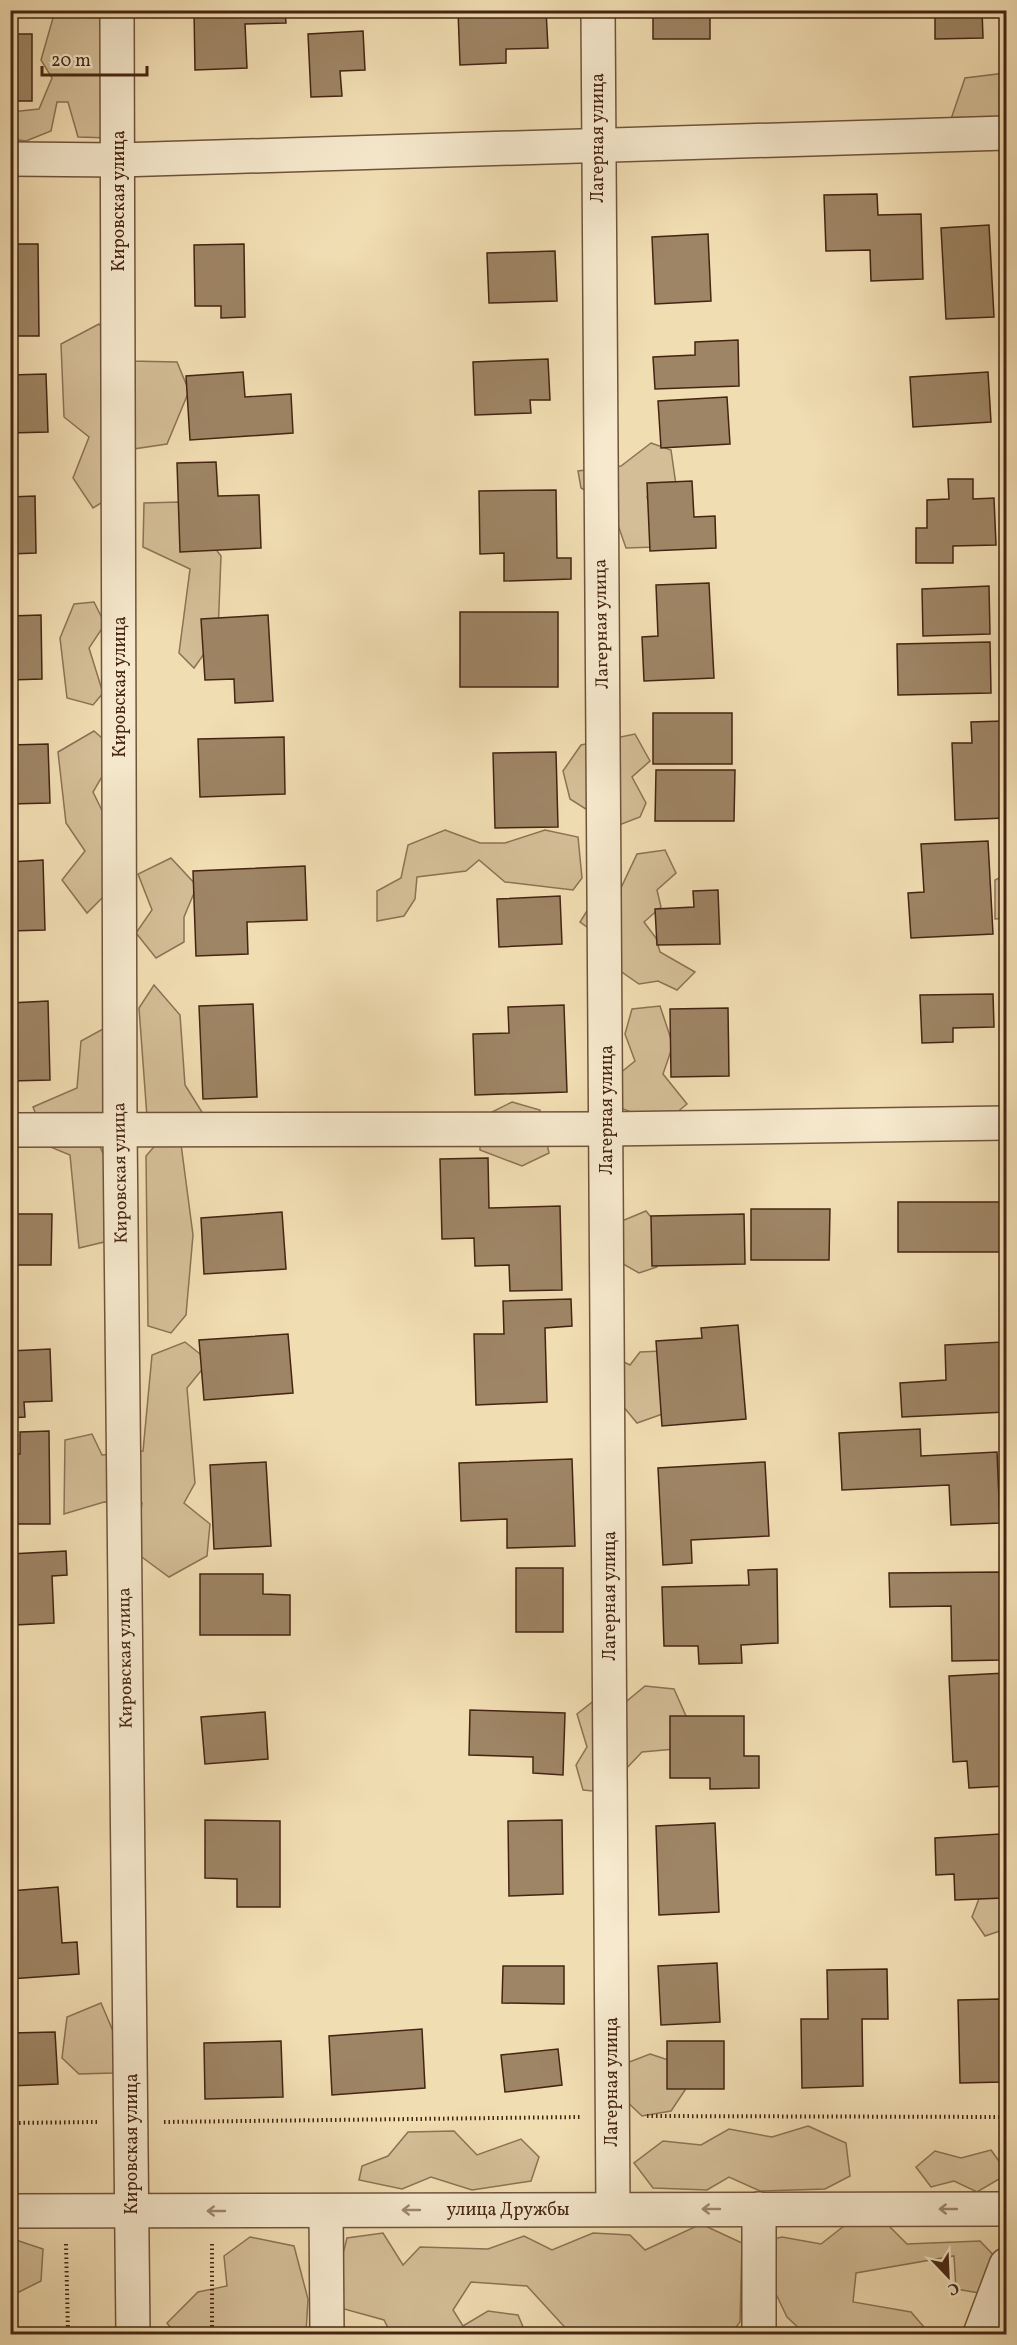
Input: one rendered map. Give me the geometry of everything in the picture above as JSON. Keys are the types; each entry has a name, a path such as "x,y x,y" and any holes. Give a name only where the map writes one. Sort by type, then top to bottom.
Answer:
{"street":[{"name":"Кировская улица","path":"117,10 120,1131 133,2334"},
{"name":"Лагерная улица","path":"598,10 613,2209"},
{"path":"10,159 119,160 1006,133"},
{"path":"10,1130 607,1129 1006,1123"},
{"path":"759,2209 759,2334"},
{"name":"улица Дружбы","path":"10,2211 1006,2209"},
{"path":"326,2211 327,2334"},
{"path":"980,2334 1006,2265"}],"path":[{"path":"10,2123 612,2116 1006,2117"},
{"path":"66,2211 68,2334"},
{"path":"212,2211 212,2334"}],"shaded area":[{"path":"55,11 120,11 111,138 78,137 68,102 57,102 51,131 26,141 11,139 11,112 39,109 52,78 41,60"},
{"path":"1006,70 1006,124 951,119 965,78 1005,73"},
{"path":"99,324 130,361 177,362 189,391 167,444 127,450 111,497 93,508 73,478 89,437 64,417 61,344"},
{"path":"651,443 671,450 676,485 647,497 657,532 656,547 626,548 611,505 581,488 578,471 621,466"},
{"path":"180,502 221,556 218,634 194,668 179,653 190,569 143,547 144,503"},
{"path":"94,602 105,624 89,648 103,693 93,705 67,698 60,638 74,604"},
{"path":"94,731 117,751 93,792 115,837 112,888 87,913 62,880 85,851 66,823 58,752"},
{"path":"635,734 650,761 632,777 646,803 640,817 614,827 570,799 563,771 581,745"},
{"path":"445,830 480,843 505,843 545,830 578,837 582,878 573,890 505,882 479,860 466,871 417,877 415,899 404,916 377,921 377,891 401,878 408,845"},
{"path":"665,850 676,873 657,890 661,907 644,922 656,938 660,952 695,972 677,990 658,981 639,984 616,968 612,945 580,922 595,898 619,892 637,854"},
{"path":"171,858 197,886 184,917 184,942 156,958 136,933 152,910 138,874"},
{"path":"1006,875 1006,918 995,919 995,880"},
{"path":"154,985 180,1015 185,1085 205,1117 181,1144 193,1235 186,1315 171,1333 148,1326 146,1156 159,1141 147,1117 139,1008"},
{"path":"660,1006 673,1045 663,1074 687,1104 663,1124 615,1106 614,1078 635,1061 625,1034 632,1009"},
{"path":"103,1029 119,1052 98,1142 122,1197 104,1242 79,1248 70,1155 48,1146 33,1107 77,1088 81,1041"},
{"path":"512,1102 540,1110 549,1153 522,1166 480,1150 480,1118"},
{"path":"646,1211 665,1234 657,1267 639,1273 618,1261 617,1223"},
{"path":"185,1342 209,1361 187,1388 195,1483 184,1503 210,1524 207,1556 169,1577 135,1552 142,1503 104,1502 64,1514 65,1440 92,1434 102,1455 143,1451 152,1355"},
{"path":"662,1351 671,1411 637,1423 617,1399 612,1356 630,1365 640,1352"},
{"path":"645,1686 674,1689 690,1725 675,1749 642,1752 604,1792 583,1790 576,1765 587,1747 577,1714 605,1692 622,1705"},
{"path":"1006,1888 1006,1929 985,1936 972,1917 982,1891"},
{"path":"101,2003 122,2052 113,2073 79,2074 62,2058 67,2017"},
{"path":"650,2054 681,2064 685,2090 671,2111 642,2116 619,2094 624,2064"},
{"path":"808,2126 846,2143 850,2176 825,2189 760,2191 729,2177 707,2190 653,2188 634,2163 663,2141 701,2145 729,2129 772,2137"},
{"path":"454,2131 477,2155 521,2139 539,2157 531,2181 472,2190 431,2177 402,2189 359,2180 362,2166 388,2156 408,2132"},
{"path":"991,2150 1006,2171 1006,2175 977,2192 954,2181 931,2187 916,2167 935,2151 961,2158"},
{"path":"884,2221 907,2244 980,2241 1001,2263 985,2294 956,2289 954,2256 856,2273 853,2302 911,2312 930,2334 805,2334 787,2317 752,2244 782,2237 821,2244 849,2222"},
{"path":"701,2224 742,2243 740,2322 731,2334 571,2334 527,2286 471,2282 453,2310 463,2326 488,2311 518,2315 526,2334 391,2334 384,2320 344,2309 336,2281 347,2238 383,2233 403,2265 420,2247 488,2249 524,2236 552,2250 593,2233 630,2235 645,2250"},
{"path":"250,2237 294,2246 308,2299 306,2332 303,2334 175,2334 167,2323 198,2292 227,2286 224,2256"},
{"path":"16,2240 43,2249 41,2281 11,2296 11,2243"}],"building":[{"path":"194,10 285,10 286,23 245,24 247,68 195,70"},
{"path":"458,10 546,10 548,48 506,49 506,63 460,65"},
{"path":"653,10 710,10 710,39 653,39"},
{"path":"935,10 982,10 983,38 935,39"},
{"path":"363,31 365,70 340,71 342,96 311,97 308,34"},
{"path":"10,34 32,34 32,101 10,101"},
{"path":"877,194 878,215 921,214 923,279 871,281 870,250 826,251 824,195"},
{"path":"989,225 994,317 946,319 941,228"},
{"path":"708,234 711,301 655,304 652,237"},
{"path":"10,244 38,244 39,336 10,336"},
{"path":"244,244 245,317 221,318 221,306 195,306 194,245"},
{"path":"555,251 557,301 489,303 487,253"},
{"path":"738,340 739,386 655,389 653,357 695,355 695,342"},
{"path":"548,359 550,400 530,400 531,413 475,415 473,362"},
{"path":"243,372 245,397 291,394 293,433 190,440 186,376"},
{"path":"988,372 991,422 913,427 910,377"},
{"path":"46,374 48,432 10,433 10,375"},
{"path":"727,397 730,444 661,448 658,401"},
{"path":"216,462 218,496 259,495 261,548 180,552 177,463"},
{"path":"948,479 973,479 973,499 994,498 996,545 953,546 953,563 916,563 916,528 927,528 927,500 949,499"},
{"path":"692,481 694,517 715,516 716,548 650,551 647,483"},
{"path":"556,490 557,558 571,558 571,579 504,581 504,553 480,554 479,491"},
{"path":"35,496 36,553 10,554 10,497"},
{"path":"709,583 714,678 644,681 642,637 658,636 656,585"},
{"path":"989,586 990,634 923,636 922,589"},
{"path":"460,612 558,612 558,687 460,687"},
{"path":"41,615 42,679 10,680 10,616"},
{"path":"268,615 273,701 235,703 234,679 205,680 201,619"},
{"path":"990,642 991,693 898,695 897,644"},
{"path":"653,713 732,713 732,764 653,764"},
{"path":"1002,721 1005,818 955,820 952,743 972,743 971,722"},
{"path":"284,737 285,794 200,797 198,739"},
{"path":"48,744 50,803 10,804 10,745"},
{"path":"556,752 558,827 495,828 493,753"},
{"path":"656,770 735,770 734,821 655,821"},
{"path":"988,841 993,934 911,938 908,893 924,892 921,844"},
{"path":"43,860 45,930 10,931 10,862"},
{"path":"305,866 307,920 247,922 248,954 196,956 193,871"},
{"path":"718,890 720,944 657,945 655,909 694,907 693,891"},
{"path":"560,896 562,944 499,947 497,899"},
{"path":"993,994 994,1027 953,1028 953,1042 922,1043 920,995"},
{"path":"48,1001 50,1080 10,1081 10,1003"},
{"path":"253,1004 257,1097 203,1099 199,1006"},
{"path":"564,1005 567,1092 475,1095 473,1034 509,1033 508,1007"},
{"path":"728,1008 729,1076 671,1077 670,1009"},
{"path":"488,1158 489,1208 560,1206 562,1290 510,1291 509,1265 475,1266 474,1238 442,1239 440,1159"},
{"path":"898,1202 1003,1202 1003,1252 898,1252"},
{"path":"751,1209 830,1209 829,1260 751,1260"},
{"path":"282,1212 286,1269 204,1274 201,1218"},
{"path":"10,1214 52,1214 51,1265 10,1265"},
{"path":"744,1214 745,1264 652,1266 651,1216"},
{"path":"571,1299 572,1326 545,1328 547,1402 476,1405 474,1334 504,1334 503,1301"},
{"path":"738,1325 746,1419 662,1426 656,1341 702,1338 701,1328"},
{"path":"288,1334 293,1393 204,1400 199,1340"},
{"path":"1003,1342 1006,1412 902,1417 900,1383 946,1380 945,1345"},
{"path":"50,1349 52,1401 24,1402 25,1417 10,1418 10,1351"},
{"path":"920,1429 921,1456 997,1452 1000,1523 951,1525 949,1485 842,1490 839,1433"},
{"path":"49,1431 50,1524 10,1524 10,1454 20,1454 20,1432"},
{"path":"572,1459 575,1546 507,1548 507,1519 461,1521 459,1463"},
{"path":"266,1462 271,1546 214,1549 210,1465"},
{"path":"765,1462 769,1536 691,1540 692,1563 663,1565 658,1468"},
{"path":"66,1551 67,1575 52,1576 54,1623 15,1625 16,1661 10,1661 10,1554"},
{"path":"516,1568 563,1568 563,1632 516,1632"},
{"path":"777,1569 778,1643 741,1645 742,1663 699,1664 698,1646 664,1646 662,1587 749,1585 748,1570"},
{"path":"1001,1572 1002,1660 952,1661 951,1606 890,1607 889,1573"},
{"path":"200,1574 263,1574 263,1594 290,1595 290,1635 200,1635"},
{"path":"1005,1673 1006,1786 969,1788 967,1761 953,1762 949,1676"},
{"path":"470,1710 565,1713 563,1775 533,1773 533,1757 469,1755"},
{"path":"265,1712 268,1759 205,1764 201,1717"},
{"path":"670,1716 744,1716 744,1756 759,1756 759,1788 710,1789 710,1778 670,1778"},
{"path":"205,1820 280,1821 280,1907 237,1907 237,1879 205,1878"},
{"path":"562,1820 563,1894 509,1896 508,1821"},
{"path":"715,1823 719,1912 659,1915 656,1826"},
{"path":"1000,1834 1003,1898 955,1900 954,1874 936,1875 935,1838"},
{"path":"58,1887 62,1943 77,1942 79,1974 10,1979 10,1891"},
{"path":"717,1963 720,2022 661,2025 658,1966"},
{"path":"503,1966 564,1966 564,2004 502,2003"},
{"path":"887,1969 888,2019 862,2019 863,2086 802,2088 801,2019 828,2019 827,1970"},
{"path":"1000,1999 1002,2082 960,2083 958,2000"},
{"path":"422,2029 425,2088 332,2095 329,2036"},
{"path":"55,2032 58,2084 10,2086 10,2033"},
{"path":"281,2041 283,2097 205,2099 204,2043"},
{"path":"667,2041 724,2041 724,2089 667,2089"},
{"path":"558,2049 562,2085 505,2092 501,2055"}]}
